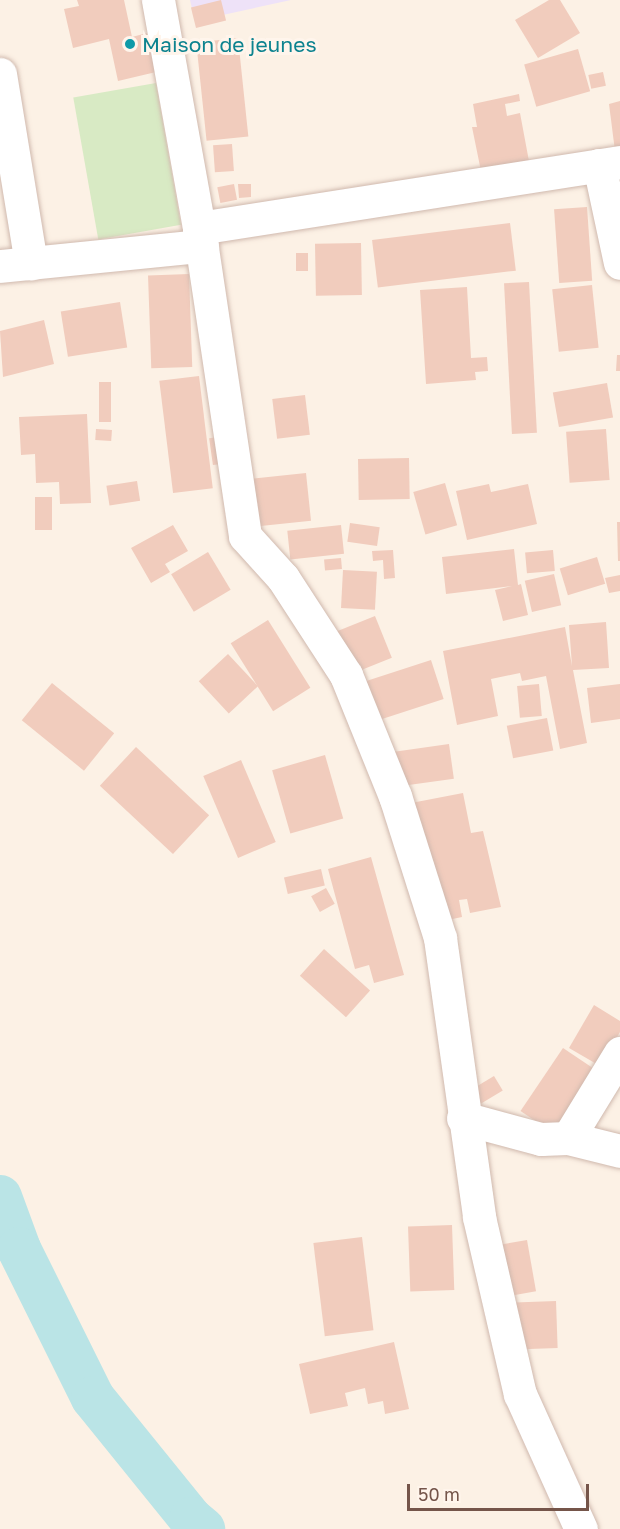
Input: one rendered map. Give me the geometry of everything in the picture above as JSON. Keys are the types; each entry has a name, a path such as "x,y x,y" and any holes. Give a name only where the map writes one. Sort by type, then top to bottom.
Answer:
{"street":[{"path":"158,0 200,237 245,536 283,578 346,675 395,796 440,938 463,1118 479,1217 520,1394 581,1529"},
{"path":"0,74 16,264 200,237 609,163 620,262"},
{"path":"568,1138 620,1053"},
{"path":"463,1118 541,1139 568,1138 620,1151"}],"shaded area":[{"path":"190,0 291,0 195,21"}],"green space":[{"path":"156,83 181,225 98,239 73,98"}],"building":[{"name":"Maison de jeunes","path":"77,0 124,0 132,37 147,33 156,72 118,81 109,39 73,48 64,9 79,6"},
{"path":"221,0 226,20 196,28 191,7"},
{"path":"549,0 560,0 580,33 538,58 515,20"},
{"path":"238,38 248,136 207,141 196,42"},
{"path":"578,49 590,91 536,107 524,64"},
{"path":"603,72 606,86 591,89 588,75"},
{"path":"519,94 520,101 505,104 507,116 520,113 531,172 483,181 472,127 477,127 473,104"},
{"path":"620,101 620,150 615,151 609,104"},
{"path":"232,144 234,171 215,172 213,145"},
{"path":"234,184 237,200 220,203 217,187"},
{"path":"238,184 251,184 251,197 239,198"},
{"path":"587,207 592,281 559,283 554,209"},
{"path":"510,223 516,271 378,288 372,240"},
{"path":"361,243 362,295 316,296 315,244"},
{"path":"296,253 308,253 308,271 296,271"},
{"path":"189,274 192,367 151,368 148,275"},
{"path":"529,282 537,433 512,434 504,283"},
{"path":"592,285 599,348 559,352 552,289"},
{"path":"467,287 471,358 487,357 488,371 475,372 476,380 426,384 420,290"},
{"path":"120,302 127,347 68,357 61,311"},
{"path":"44,320 54,364 3,377 0,331"},
{"path":"617,355 620,355 620,371 616,371"},
{"path":"199,376 213,488 173,493 159,381"},
{"path":"99,382 111,382 111,422 99,422"},
{"path":"607,383 613,417 559,427 553,393"},
{"path":"305,395 310,435 277,439 272,399"},
{"path":"87,414 91,503 60,504 59,482 36,483 35,454 21,455 19,417"},
{"path":"96,429 112,430 111,441 95,440"},
{"path":"606,429 610,480 570,483 566,432"},
{"path":"226,436 230,463 213,465 209,438"},
{"path":"409,458 410,499 359,500 358,459"},
{"path":"306,473 311,521 258,526 253,479"},
{"path":"137,481 140,501 110,506 106,486"},
{"path":"445,483 457,525 425,534 413,492"},
{"path":"489,484 491,492 528,484 537,524 467,540 456,491"},
{"path":"35,497 52,497 52,530 35,530"},
{"path":"617,522 620,522 620,561 618,561"},
{"path":"350,523 380,527 377,546 347,542"},
{"path":"173,525 188,551 165,564 170,572 151,583 131,548"},
{"path":"341,525 344,554 290,559 287,531"},
{"path":"514,549 518,585 521,584 528,615 503,621 495,590 512,586 446,594 442,557"},
{"path":"393,550 395,578 384,579 383,560 373,561 372,551"},
{"path":"553,550 555,571 527,573 525,552"},
{"path":"208,552 231,590 194,612 171,574"},
{"path":"597,557 605,584 568,595 560,568"},
{"path":"341,558 342,569 325,570 324,559"},
{"path":"343,570 377,572 375,610 341,608"},
{"path":"554,574 561,605 532,612 525,581"},
{"path":"620,575 620,591 609,593 605,578"},
{"path":"375,616 392,658 352,674 335,632"},
{"path":"268,620 310,688 273,711 231,643"},
{"path":"606,622 609,668 573,670 587,743 560,749 546,676 522,681 520,673 491,679 498,716 457,725 443,651 565,627 572,666 569,625"},
{"path":"228,654 258,686 229,713 199,681"},
{"path":"431,660 444,699 379,720 366,681"},
{"path":"52,683 114,733 84,771 22,720"},
{"path":"539,684 542,716 520,718 517,686"},
{"path":"620,684 620,719 591,723 587,688"},
{"path":"547,718 553,750 513,758 507,726"},
{"path":"449,744 454,779 390,788 386,753"},
{"path":"136,747 209,815 173,854 100,786"},
{"path":"325,755 343,818 290,834 272,770"},
{"path":"241,760 276,842 238,858 203,776"},
{"path":"463,793 471,833 483,831 501,907 470,913 467,899 459,900 462,917 443,921 406,804"},
{"path":"371,857 404,975 374,983 369,965 355,969 328,869"},
{"path":"321,869 325,886 288,894 284,878"},
{"path":"326,888 335,904 320,912 311,896"},
{"path":"324,949 370,990 346,1017 300,976"},
{"path":"594,1005 620,1021 620,1032 600,1066 569,1048"},
{"path":"563,1048 596,1070 554,1133 521,1111"},
{"path":"494,1076 503,1091 475,1107 467,1092"},
{"path":"452,1225 454,1290 410,1291 408,1227"},
{"path":"362,1237 373,1330 325,1336 313,1243"},
{"path":"527,1240 536,1291 496,1298 487,1247"},
{"path":"556,1301 558,1348 501,1350 499,1303"},
{"path":"394,1342 409,1409 385,1414 383,1401 368,1404 365,1388 345,1393 348,1406 310,1414 299,1364"}],"waterway":[{"path":"0,1197 19,1249 93,1398 191,1519 203,1529"}],"place":[{"name":"Maison de jeunes","path":"130,44"}]}
